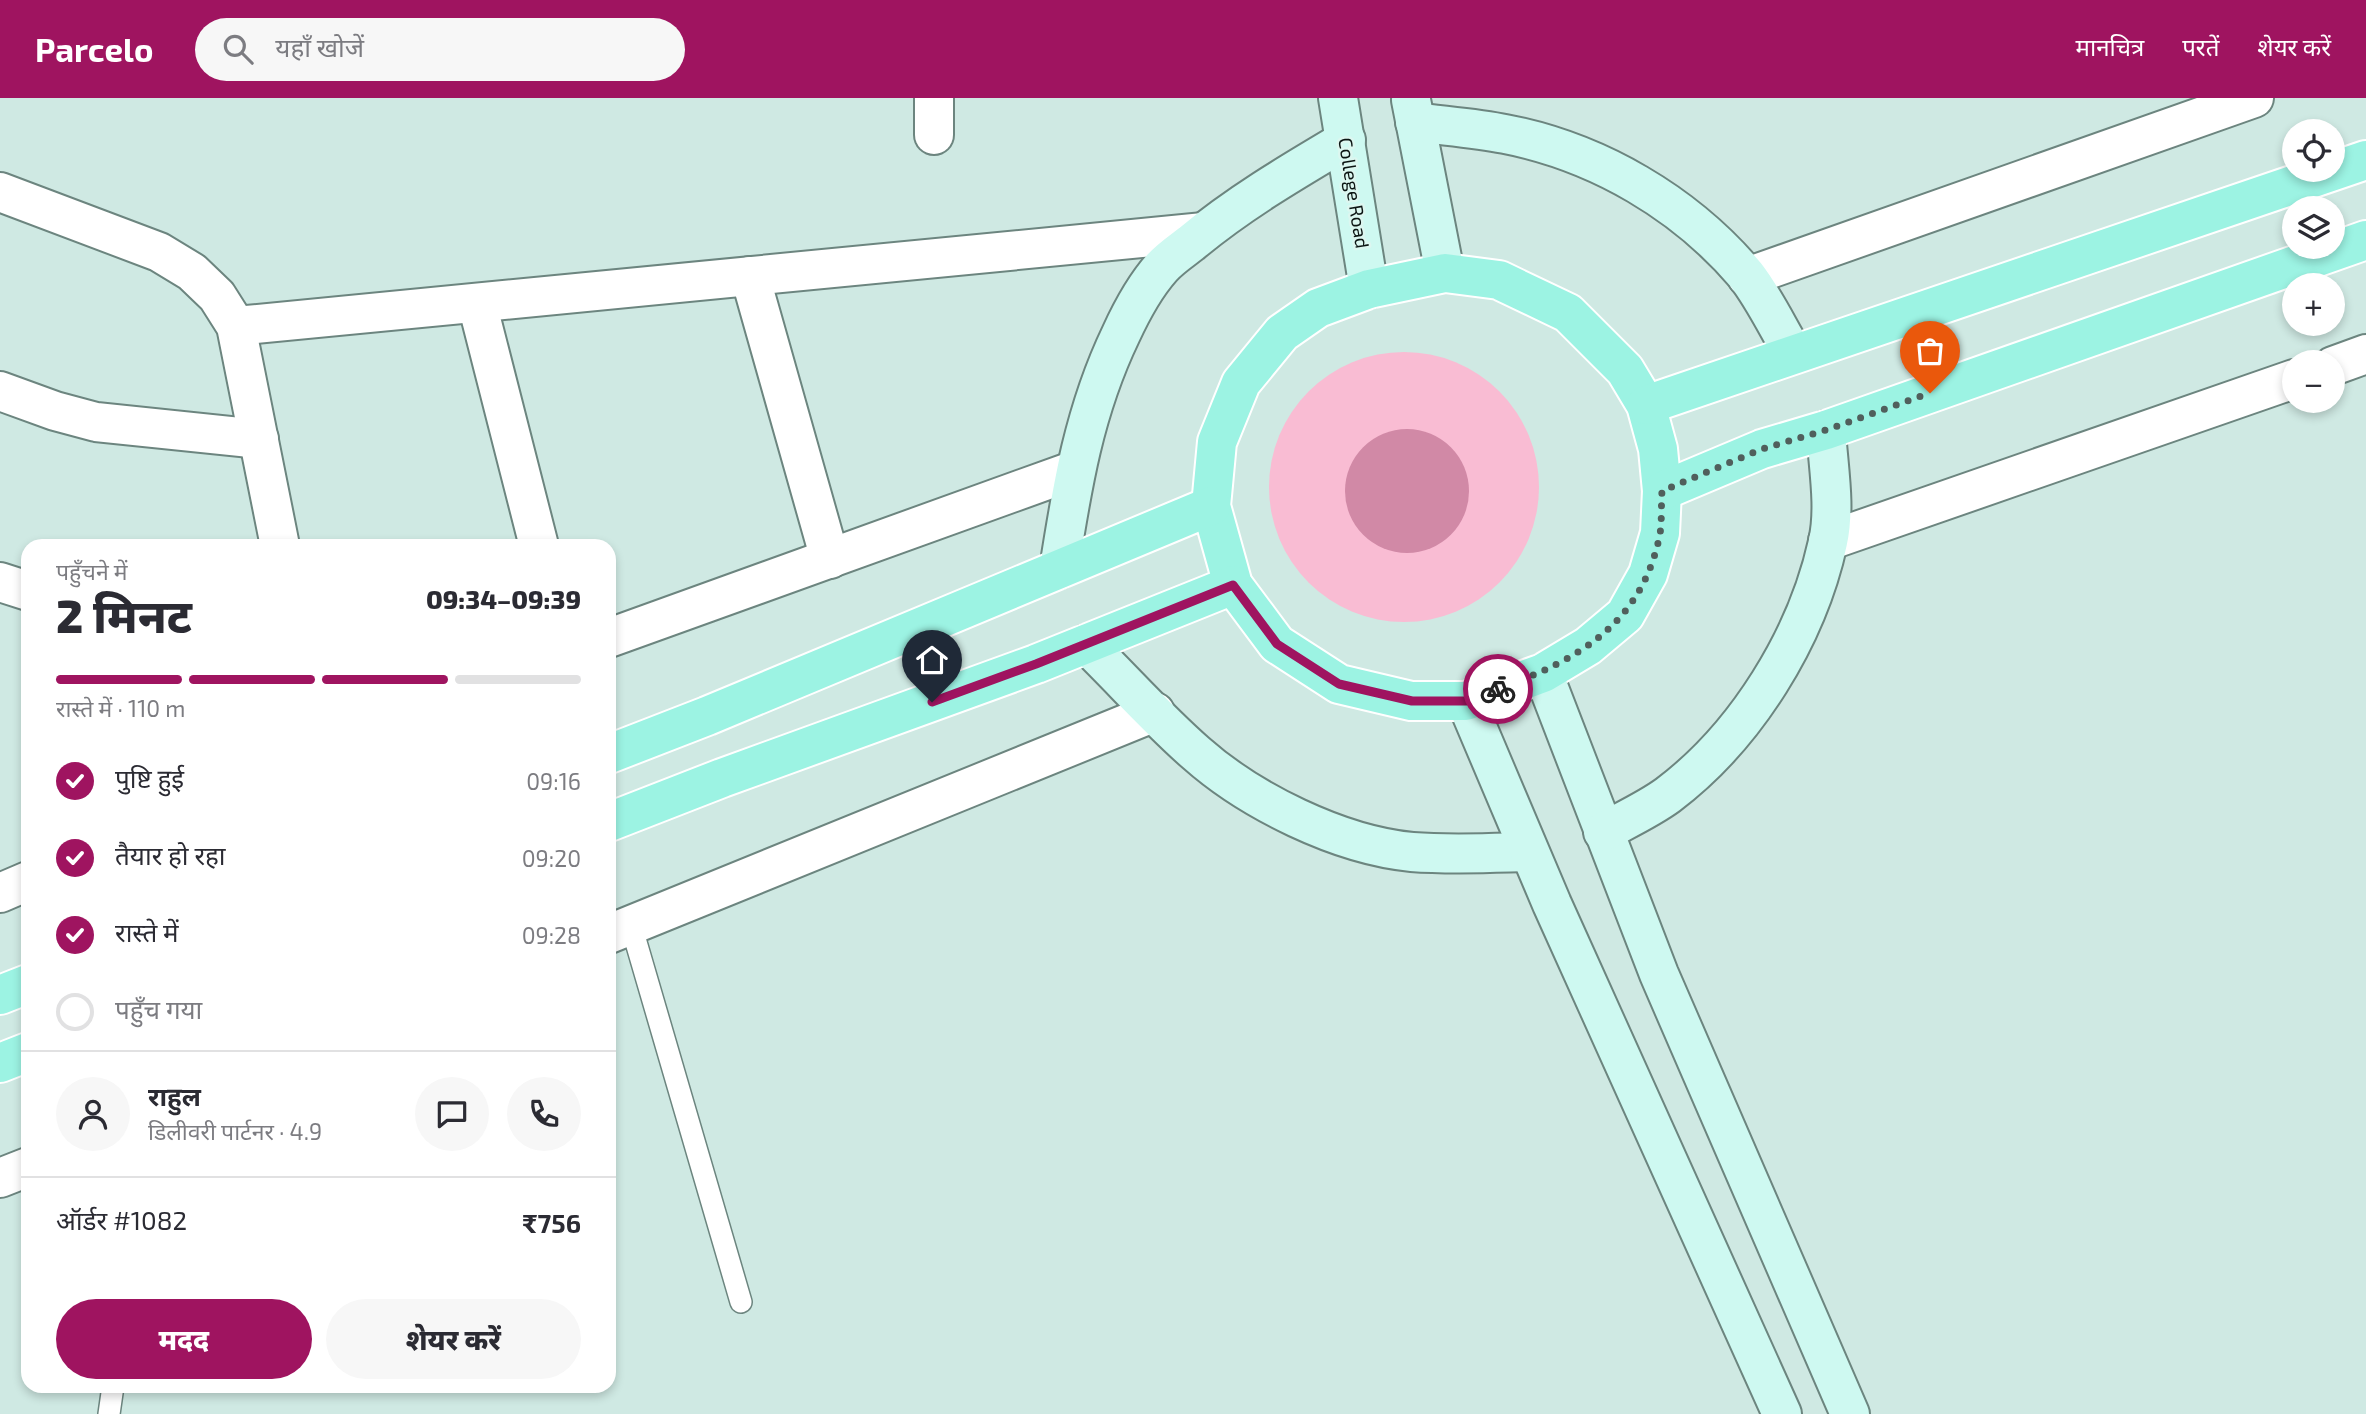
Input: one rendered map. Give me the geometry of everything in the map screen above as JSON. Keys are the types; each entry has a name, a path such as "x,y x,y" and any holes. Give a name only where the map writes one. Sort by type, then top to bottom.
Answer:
{"main road":[{"name":"College Road","path":"1338,98 1369,289"},
{"path":"1445,273 1413,110 1570,152 1621,174 1670,204 1716,244 1747,277 1793,353"},
{"path":"1059,569 1085,426 1103,371 1135,305 1163,266 1204,232 1248,198 1346,140"},
{"path":"1646,405 2366,160"},
{"path":"1662,491 1762,449 1826,430 2366,240"},
{"path":"1445,273 1499,280 1568,313 1625,370 1646,405 1658,449 1662,491 1660,533 1648,574 1625,615 1588,646 1543,673 1466,701 1412,701 1339,684 1277,644 1233,585 1211,506 1217,442 1241,383 1282,333 1318,308 1369,289 1445,273"},
{"path":"1604,832 1667,795 1732,733 1763,693 1793,642 1811,598 1828,541 1831,502 1826,430"},
{"path":"616,751 1211,506"},
{"path":"616,819 1086,644 1233,585"},
{"path":"1086,644 1196,754 1240,786 1293,815 1346,836 1411,852 1529,852"},
{"path":"1543,673 1659,974 1850,1414"},
{"path":"1466,701 1529,852 1782,1414"},
{"path":"0,995 21,987"},
{"path":"0,1063 21,1055"}],"street":[{"path":"1747,277 2254,98"},
{"path":"0,192 159,252 192,272 216,296 236,326 280,539"},
{"path":"236,326 1204,232"},
{"path":"750,276 830,559"},
{"path":"477,303 537,539"},
{"path":"2345,362 2366,354"},
{"path":"1828,541 2282,383"},
{"path":"0,391 55,411 96,422 259,439"},
{"path":"616,635 1075,470"},
{"path":"0,582 21,589"},
{"path":"620,929 1155,712"},
{"path":"0,893 21,884"},
{"path":"0,1178 21,1170"}],"lane":[{"path":"620,929 741,1302"},
{"path":"109,1414 112,1393"}],"shaded area":[{"path":"1404,352 1443,358 1468,368 1499,392 1523,423 1533,448 1539,487 1533,526 1523,551 1499,582 1468,606 1443,616 1404,622 1365,616 1340,606 1309,582 1285,551 1275,526 1269,487 1275,448 1285,423 1309,392 1340,368 1365,358"},
{"path":"1407,429 1431,434 1451,447 1464,467 1469,491 1464,515 1451,535 1431,548 1407,553 1383,548 1363,535 1350,515 1345,491 1350,467 1363,447 1383,434"}],"way so far":[{"path":"1498,689 1543,673 1588,646 1625,615 1648,574 1660,533 1662,491 1762,449 1826,430 1930,393"}],"route":[{"path":"932,702 1036,664 1233,585 1277,644 1339,684 1412,701 1466,701 1498,689"}]}
